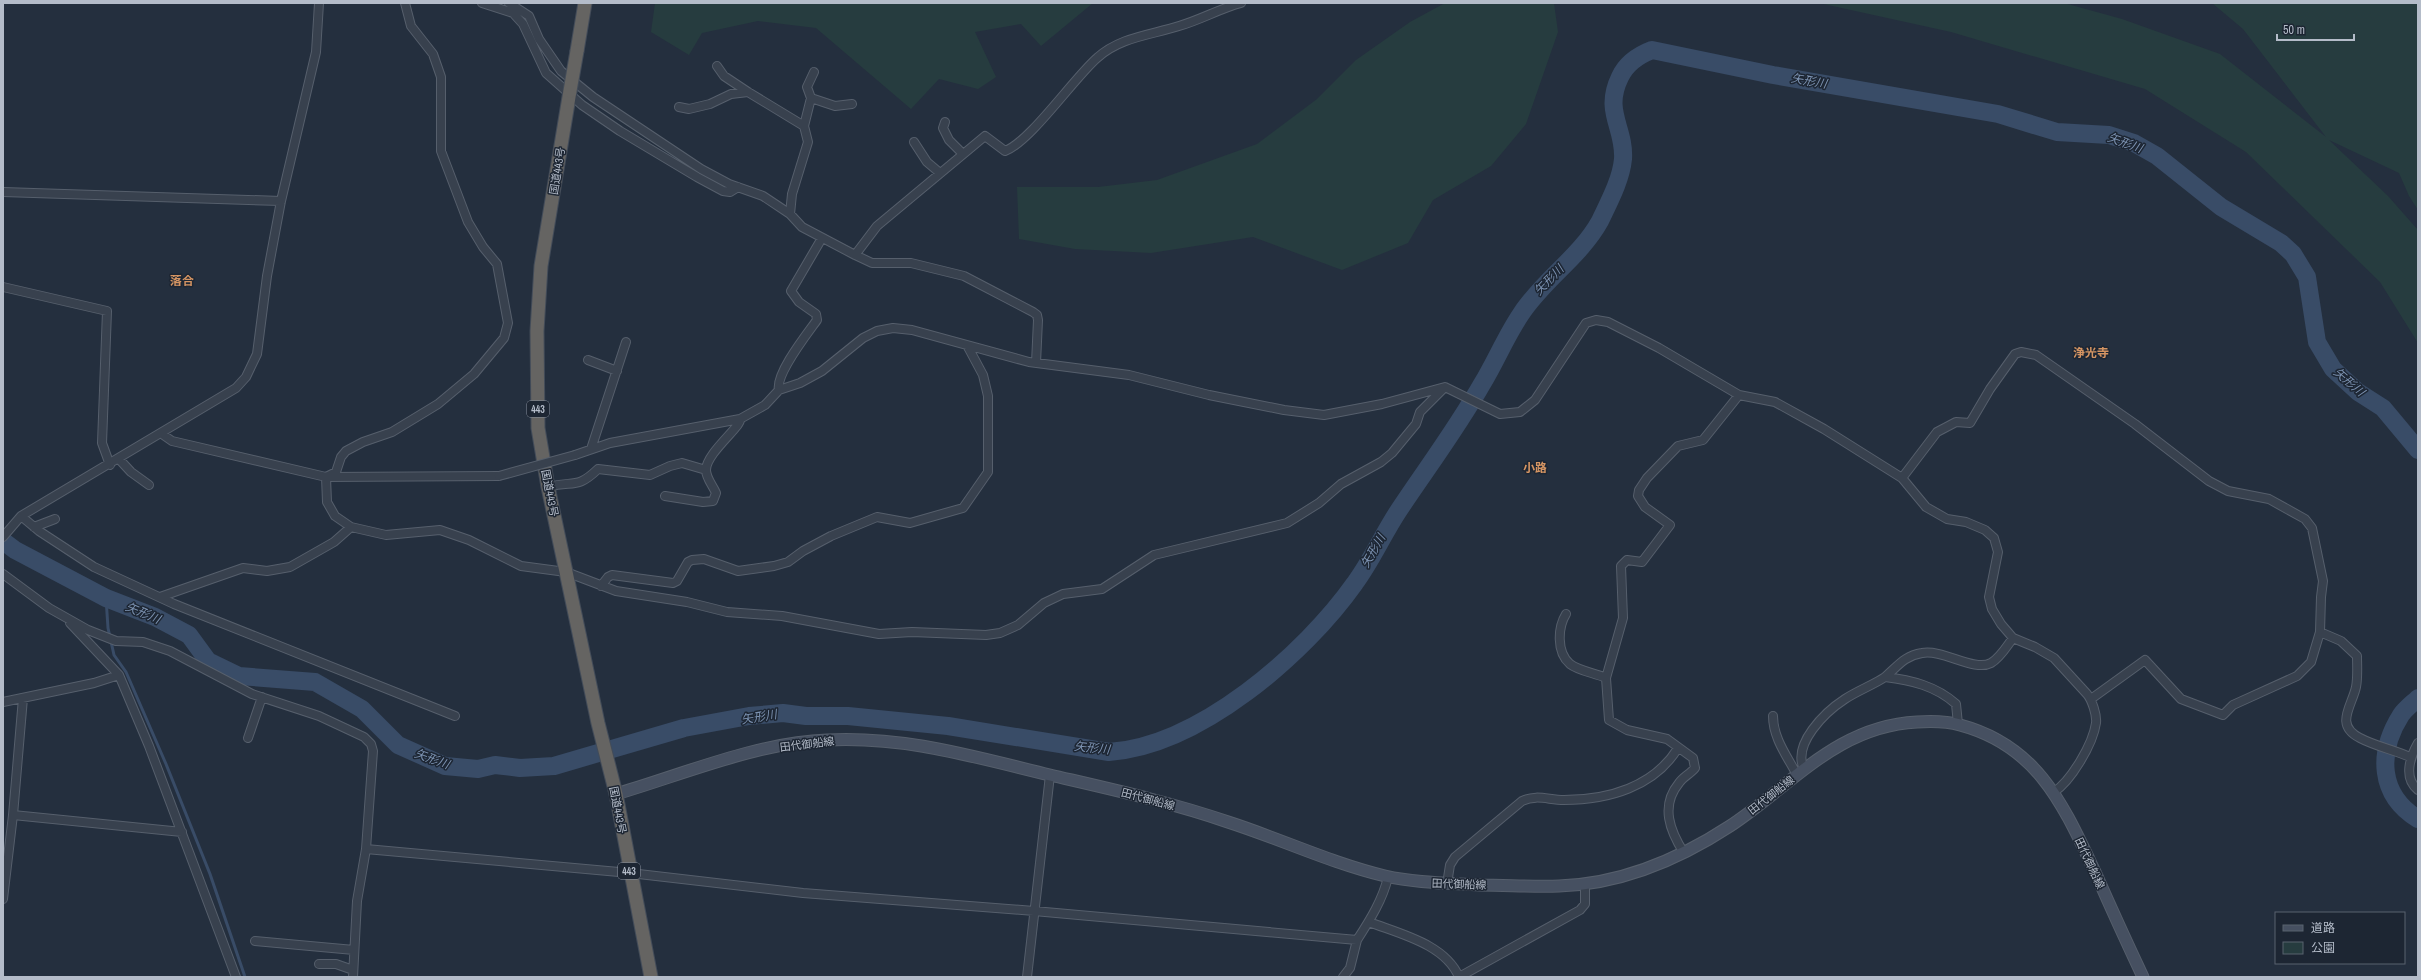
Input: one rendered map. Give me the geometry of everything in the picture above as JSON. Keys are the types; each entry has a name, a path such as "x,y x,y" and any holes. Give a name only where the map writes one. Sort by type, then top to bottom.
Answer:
{"highway":[{"name":"国道443号","path":"585,3 541,266 536,330 538,428 548,487 598,723 616,794 651,977"}],"main road":[{"name":"田代御船線","path":"616,794 771,748 823,740 885,740 939,748 1050,775 1222,820 1330,861 1388,877 1447,884 1538,887 1584,885 1629,875 1659,865 1684,853 1732,825 1800,772 1856,736 1890,724 1935,722 1958,724 1985,733 2004,743 2041,774 2054,792 2071,821 2143,977"}],"street":[{"path":"3,537 19,519 236,388 246,377 257,354 267,276 281,200 316,52 319,3"},
{"path":"326,477 336,472 341,457 346,452 364,442 392,432 438,404 474,374 504,338 508,323 497,264 483,247 468,222 441,151 441,77 433,54 411,26 405,3"},
{"path":"482,3 513,13 523,24 546,74 620,131 676,166 723,191 730,192 738,187"},
{"path":"509,3 529,16 540,39 561,71 593,97 678,155 729,184 763,196 790,214 802,227 872,263 911,263 964,276 1033,312 1037,315 1038,320 1036,363"},
{"path":"855,255 877,226 985,136 1000,149 1005,151 1010,149 1026,135 1097,57 1118,44 1147,33 1185,24 1205,17 1221,8 1241,3"},
{"path":"717,66 724,76 804,126"},
{"path":"790,214 792,194 808,142 804,126 811,98 807,87 814,72"},
{"path":"679,107 689,109 710,104 731,94 748,92"},
{"path":"811,98 835,106 852,104"},
{"path":"945,122 942,128 949,140 963,154"},
{"path":"914,142 927,162 940,173"},
{"path":"3,192 281,200"},
{"path":"779,390 780,379 785,368 816,320 816,314 798,302 791,291 822,238"},
{"path":"3,287 28,291 107,311 102,443 110,465"},
{"path":"326,477 328,502 335,516 350,526 386,534 440,530 469,540 521,566 566,572 616,591 687,602 727,612 782,616 879,634 912,632 986,635 1000,633 1018,625 1044,603 1062,594 1102,589 1154,555 1287,523 1319,503 1341,484 1381,462 1392,453 1416,424 1420,412 1445,387 1452,389 1496,412 1510,414 1528,407 1535,400 1586,323 1596,320 1608,322 1659,348 1739,395 1775,402 1824,429 1902,478 1926,507 1947,519 1966,522 1985,530 1994,538 1998,552 1989,597 1992,609 2013,638 2035,647 2054,658 2090,699 2096,722 2072,775 2054,792"},
{"path":"162,434 172,441 326,477 499,476 575,455 610,442 740,419 765,405 779,390 800,383 822,370 863,338 877,331 893,328 912,330 968,347 1036,363 1129,375 1232,399 1324,415 1345,412 1423,392 1442,390"},
{"path":"591,449 626,342"},
{"path":"601,586 608,577 612,575 673,583 677,581 688,562 698,559 738,571 774,566 788,562 803,551 831,536 877,517 910,523 963,508 988,472 988,396 983,375 968,347"},
{"path":"1902,478 1937,432 1956,422 1970,423 1990,389 2015,354 2021,352 2036,355 2135,424 2209,481 2228,491 2269,499 2305,519 2312,528 2323,581 2320,632 2311,662 2306,669 2297,676 2233,705 2223,715 2182,699 2145,660 2090,699"},
{"path":"588,360 617,371"},
{"path":"1684,853 1670,823 1669,801 1678,784 1693,771 1695,765 1693,758 1660,736 1627,730 1609,720 1606,678 1623,618 1621,566 1627,560 1642,562 1670,525 1645,507 1638,496 1639,490 1652,472 1678,446 1703,440 1739,395"},
{"path":"665,496 702,502 713,501 716,493 706,470 716,448 739,426 740,419"},
{"path":"119,460 131,472 149,484"},
{"path":"548,487 560,484 577,484 598,469 650,475 670,466 682,463 706,470"},
{"path":"19,519 34,527 94,567 160,597 455,716"},
{"path":"34,527 55,519"},
{"path":"160,597 244,568 267,571 290,566 334,542 350,526"},
{"path":"3,574 62,615 88,630 116,641 143,642 170,651 262,697 319,716 364,738 371,744 373,751 366,849 357,901 353,973 336,964 319,964"},
{"path":"1566,614 1560,629 1560,642 1566,659 1571,664 1606,678"},
{"path":"62,615 118,675 182,832 236,977"},
{"path":"2320,632 2341,641 2357,656 2356,686 2346,713 2347,725 2354,734 2367,741 2395,750 2410,757"},
{"path":"1800,772 1802,747 1827,713 1844,699 1884,677 1904,659 1922,653 1933,652 1981,665 1990,663 2013,638"},
{"path":"3,702 94,683 118,675"},
{"path":"1884,677 1921,684 1947,695 1956,704 1958,724"},
{"path":"248,738 262,697"},
{"path":"3,899 23,698"},
{"path":"1773,716 1777,738 1800,772"},
{"path":"2418,743 2410,757 2408,766 2411,779 2418,790"},
{"path":"1447,884 1450,864 1455,857 1522,801 1531,797 1565,800 1622,792 1659,771 1670,761 1678,748"},
{"path":"1027,977 1050,775"},
{"path":"12,814 182,832"},
{"path":"366,849 630,873 803,893 1034,911 1357,940"},
{"path":"1343,977 1350,968 1357,940 1369,922 1385,889 1388,877"},
{"path":"1369,922 1402,934 1434,950 1452,963 1459,977 1580,910 1586,904 1584,885"},
{"path":"255,941 354,950"}],"green space":[{"path":"655,3 1093,3 1041,46 1021,24 975,32 996,77 978,89 939,79 911,109 816,28 758,21 702,33 689,55 651,32"},
{"path":"1445,3 1554,3 1558,32 1526,124 1491,166 1433,200 1408,243 1342,270 1253,237 1151,253 1075,249 1019,239 1017,187 1098,187 1157,180 1257,144 1317,99 1356,60 1410,22"},
{"path":"1819,3 2064,3 2122,19 2220,54 2326,137 2243,29 2212,3 2418,3 2418,210 2409,196 2399,173 2329,140 2388,196 2418,230 2418,343 2380,282 2246,152 2145,89 1951,32"}],"waterway":[{"name":"矢形川","path":"3,541 15,550 106,598 155,617 189,635 208,661 239,676 315,682 362,709 398,745 445,766 478,769 495,765 520,768 554,766 684,728 749,716 783,713 806,716 848,716 948,726 1109,752 1143,746 1178,733 1213,715 1247,692 1279,666 1308,639 1334,610 1355,583 1399,510 1472,400 1521,314 1530,301 1582,246 1600,221 1611,199 1620,175 1623,159 1623,148 1614,110 1615,89 1620,77 1629,64 1642,54 1652,50 1773,75 1998,114 2057,132 2109,135 2134,143 2157,156 2221,207 2281,243 2293,254 2307,277 2317,342 2333,369 2358,392 2383,408 2418,450"},
{"path":"106,598 108,628 114,655 126,672 166,764 210,874 245,977"},
{"name":"矢形川","path":"2418,698 2401,715 2393,729 2388,744 2386,758 2386,772 2389,786 2405,809 2418,819"}],"district":[{"name":"落合","path":"182,281"},
{"name":"浄光寺","path":"2091,353"},
{"name":"小路","path":"1535,468"}]}
